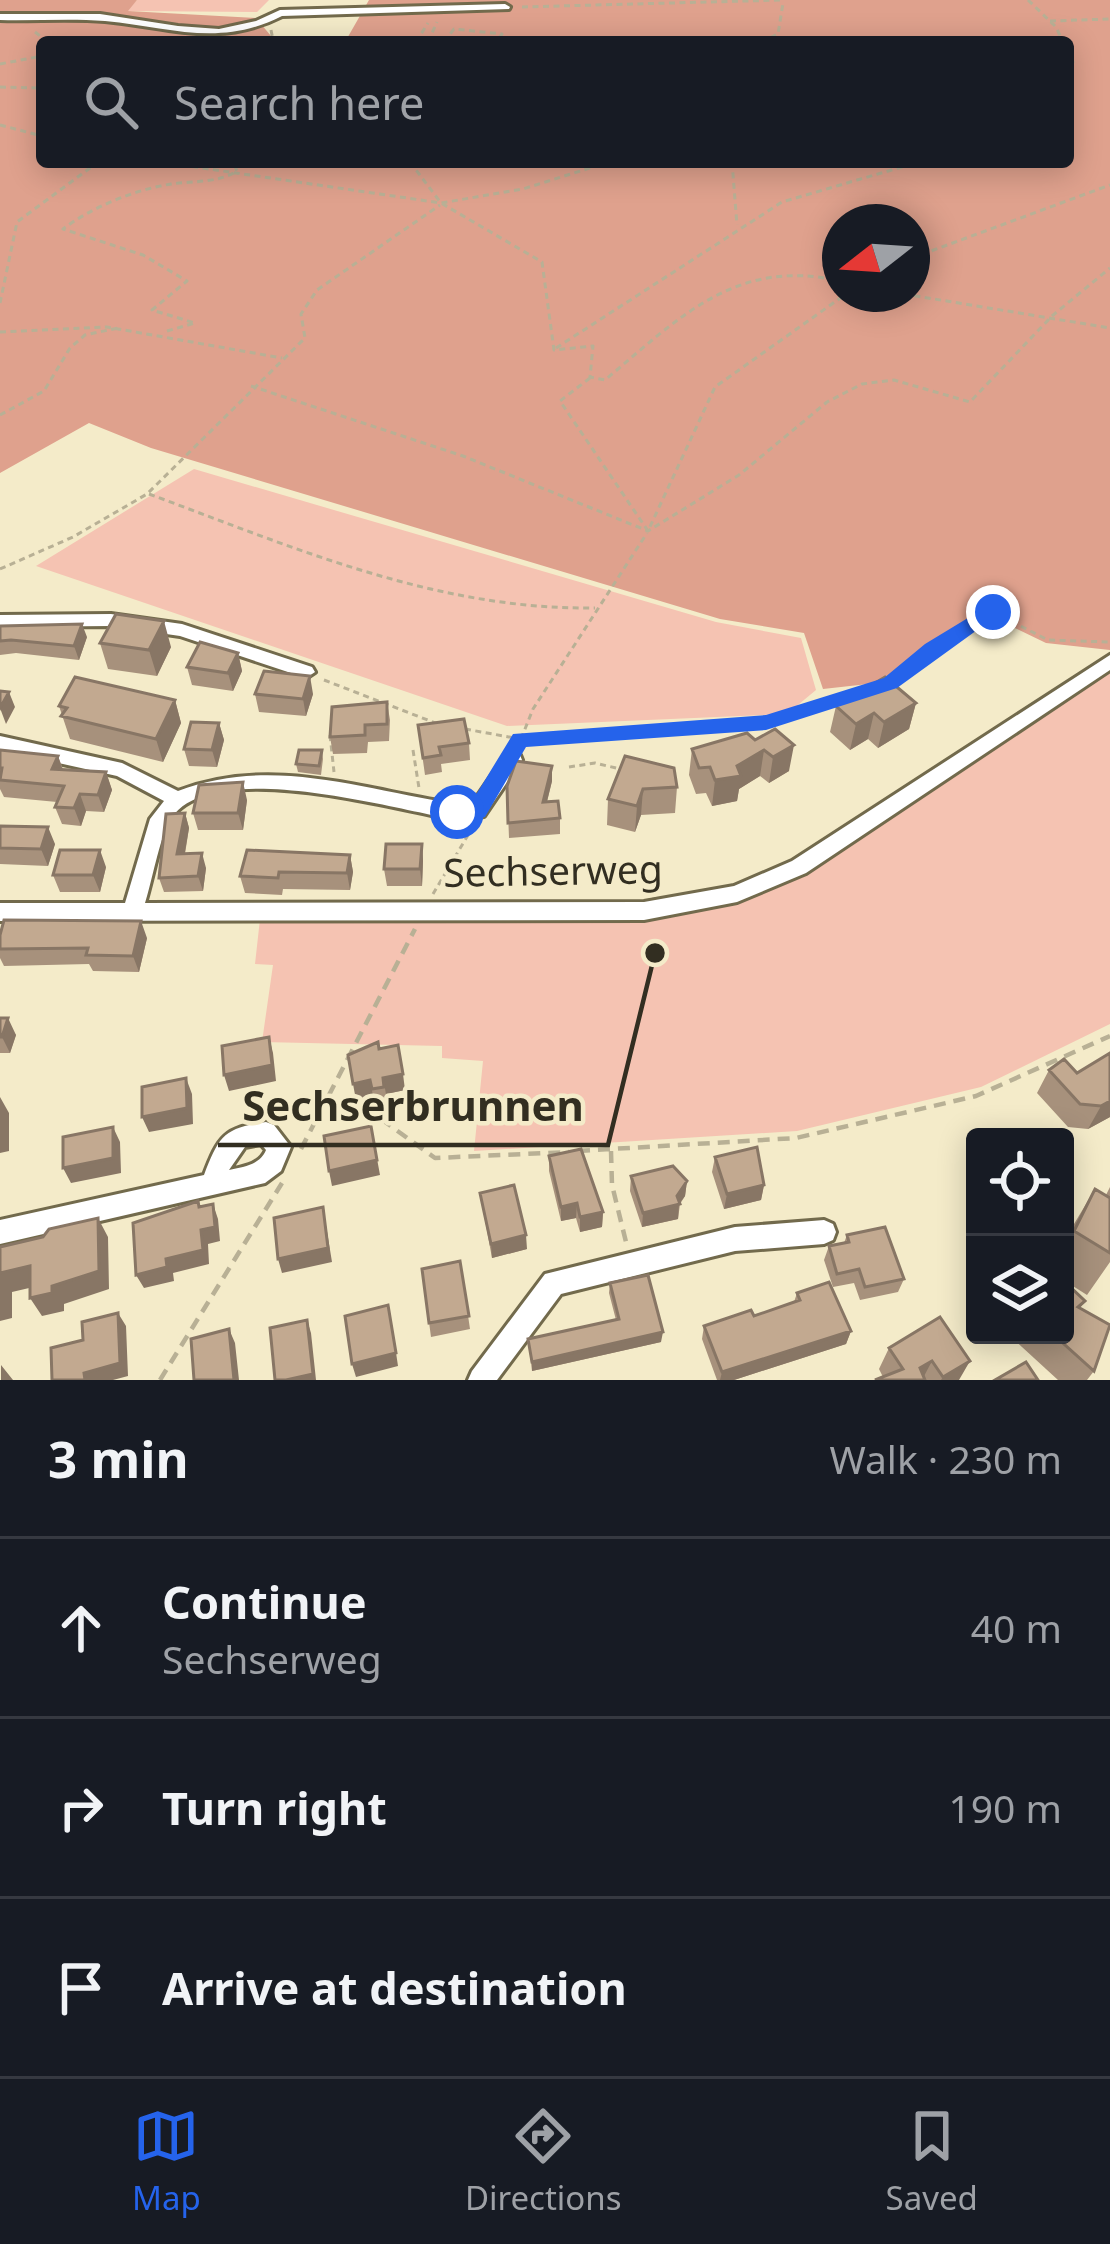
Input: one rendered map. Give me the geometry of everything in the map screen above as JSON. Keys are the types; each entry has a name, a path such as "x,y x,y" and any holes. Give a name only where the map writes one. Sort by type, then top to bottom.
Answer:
{"street":[{"path":"0,17 112,18 221,35 280,14 505,7"},
{"path":"0,621 111,620 182,630 306,672"},
{"name":"Sechserweg","path":"0,912 644,911 737,894 799,867 1110,661"},
{"path":"0,743 122,770 177,799 160,819 133,911"},
{"name":"Sechserweg","path":"177,799 201,786 258,780 417,807 477,811 517,750"},
{"path":"0,1232 212,1184"},
{"path":"481,1380 554,1283 735,1239 824,1232"}],"path":[{"path":"505,7 783,0 778,34 774,36"},
{"path":"1028,0 1060,36"},
{"path":"420,36 439,9"},
{"path":"1050,20 1110,19"},
{"path":"269,20 272,36"},
{"path":"449,36 454,29 500,36"},
{"path":"0,64 36,57"},
{"path":"0,87 36,88"},
{"path":"0,125 36,134"},
{"path":"0,303 17,222 90,168"},
{"path":"193,168 442,203 523,189 590,168"},
{"path":"167,331 195,323 152,310 187,281 140,250 95,244 63,229 85,212 164,185 231,175 236,168"},
{"path":"415,168 442,203 542,262 554,350"},
{"path":"733,168 738,229"},
{"path":"554,350 643,296 738,229 816,188 895,168"},
{"path":"930,251 1110,185"},
{"path":"0,569 73,537 147,494 251,386 305,338 302,314 317,290 442,203"},
{"path":"590,377 605,380 718,288 806,268 822,274"},
{"path":"648,531 752,466 835,395 884,379 920,385 949,404 970,402 1034,341 1052,316 1110,268"},
{"path":"930,298 1110,328"},
{"path":"517,750 595,608 648,531 715,387 822,311"},
{"path":"0,332 49,324 126,327 167,331 284,358"},
{"path":"0,416 58,381 68,367 70,348 85,335 126,327"},
{"path":"554,350 593,346 590,377 560,401 648,531"},
{"path":"251,386 463,456 648,531"},
{"path":"147,494 468,600 535,609 595,608"},
{"path":"890,683 932,648 993,612 1048,640 1110,642"},
{"path":"306,672 439,724"},
{"path":"459,728 517,750 766,722 870,690"},
{"path":"328,791 334,770 331,723"},
{"path":"413,750 417,807"},
{"path":"569,767 596,763 621,770 630,782"},
{"path":"431,896 470,833"},
{"path":"309,1136 339,1067 361,1040 417,924"},
{"path":"381,1119 435,1158 796,1138 976,1096 1110,1036"},
{"path":"611,1150 612,1185 631,1261"},
{"path":"160,1380 279,1189"}],"shaded area":[{"path":"0,0 137,0 128,11 256,18 271,36 36,36 36,168 1074,168 1074,36 348,36 369,0 1110,0 1110,650 1046,643 994,618 877,683 823,689 804,633 720,619 151,448 89,423 0,473"},
{"path":"137,0 269,0 257,12 126,11"},
{"path":"194,469 716,622 801,638 816,690 787,714 507,726 36,566"},
{"path":"1110,661 1110,1024 981,1087 797,1131 474,1151 483,1061 442,1058 442,1046 262,1042 273,965 255,964 261,910 644,911 737,894 799,867"}],"building":[{"path":"116,614 164,621 149,650 100,643"},
{"path":"82,624 74,646 0,641 0,626"},
{"path":"200,642 238,653 228,673 187,667"},
{"path":"264,671 310,676 303,699 255,694"},
{"path":"75,677 175,700 156,739 61,716 67,708 59,706"},
{"path":"885,677 916,703 884,722 874,713 856,724 836,706"},
{"path":"387,702 387,724 365,725 365,735 330,737 332,707"},
{"path":"464,719 469,743 439,747 441,755 423,758 418,725"},
{"path":"191,722 219,723 212,750 184,749"},
{"path":"775,729 794,745 773,757 764,750 737,766 741,776 715,780 710,767 699,768 692,749 747,733 755,740"},
{"path":"0,750 58,756 52,769 106,772 98,795 80,794 74,808 55,807 64,786 0,780"},
{"path":"299,750 322,750 319,766 296,764"},
{"path":"625,756 674,768 677,787 643,789 637,806 608,799"},
{"path":"516,761 552,766 543,802 558,801 560,818 508,823 507,786"},
{"path":"243,782 238,813 193,813 199,785"},
{"path":"185,813 177,854 202,853 198,876 159,878 166,814"},
{"path":"0,826 48,827 41,849 0,848"},
{"path":"386,844 422,844 420,869 384,869"},
{"path":"60,850 100,850 93,875 53,875"},
{"path":"247,850 350,855 347,873 240,876"},
{"path":"4,920 141,921 133,956 86,955 88,948 0,949"},
{"path":"0,1018 8,1018 2,1037 0,1037"},
{"path":"269,1037 272,1065 224,1075 222,1046"},
{"path":"378,1042 379,1049 398,1045 403,1074 383,1078 384,1087 372,1089 370,1080 353,1084 348,1055"},
{"path":"1110,1053 1110,1101 1101,1106 1080,1104 1049,1070 1064,1059 1077,1073"},
{"path":"186,1078 187,1108 142,1117 142,1087"},
{"path":"371,1126 377,1160 329,1171 324,1136"},
{"path":"113,1127 113,1158 63,1168 63,1137"},
{"path":"757,1147 764,1185 727,1194 715,1157"},
{"path":"581,1149 603,1212 580,1217 577,1203 561,1207 549,1156"},
{"path":"673,1166 687,1181 677,1196 680,1204 643,1213 631,1176"},
{"path":"514,1185 526,1235 491,1244 480,1193"},
{"path":"1095,1189 1110,1198 1110,1253 1074,1231"},
{"path":"198,1201 199,1207 213,1204 215,1227 201,1230 203,1250 166,1259 167,1267 136,1275 133,1223"},
{"path":"323,1207 328,1248 278,1259 274,1218"},
{"path":"98,1218 99,1271 30,1298 30,1266 0,1273 0,1247"},
{"path":"885,1227 904,1279 865,1287 859,1269 837,1274 829,1246 849,1242 847,1235"},
{"path":"460,1261 469,1316 429,1323 422,1269"},
{"path":"648,1275 663,1332 532,1362 528,1339 619,1319 610,1283"},
{"path":"829,1282 851,1331 722,1372 704,1326 800,1300 797,1293"},
{"path":"1074,1291 1085,1301 1078,1307 1110,1325 1094,1371 1064,1344 1074,1344"},
{"path":"388,1305 396,1353 352,1364 345,1316"},
{"path":"118,1313 120,1363 84,1373 85,1380 52,1380 51,1348 83,1340 82,1322"},
{"path":"940,1317 970,1361 943,1377 932,1361 920,1368 925,1380 875,1380 903,1369 889,1348"},
{"path":"307,1320 313,1374 275,1380 270,1328"},
{"path":"229,1329 234,1380 194,1380 191,1339"},
{"path":"1026,1362 1038,1380 995,1380"}],"place":[{"name":"Sechserbrunnen","path":"655,953"}],"route":[{"path":"457,812 477,811 513,760 520,740 766,722 890,683 932,648 993,612"}]}
